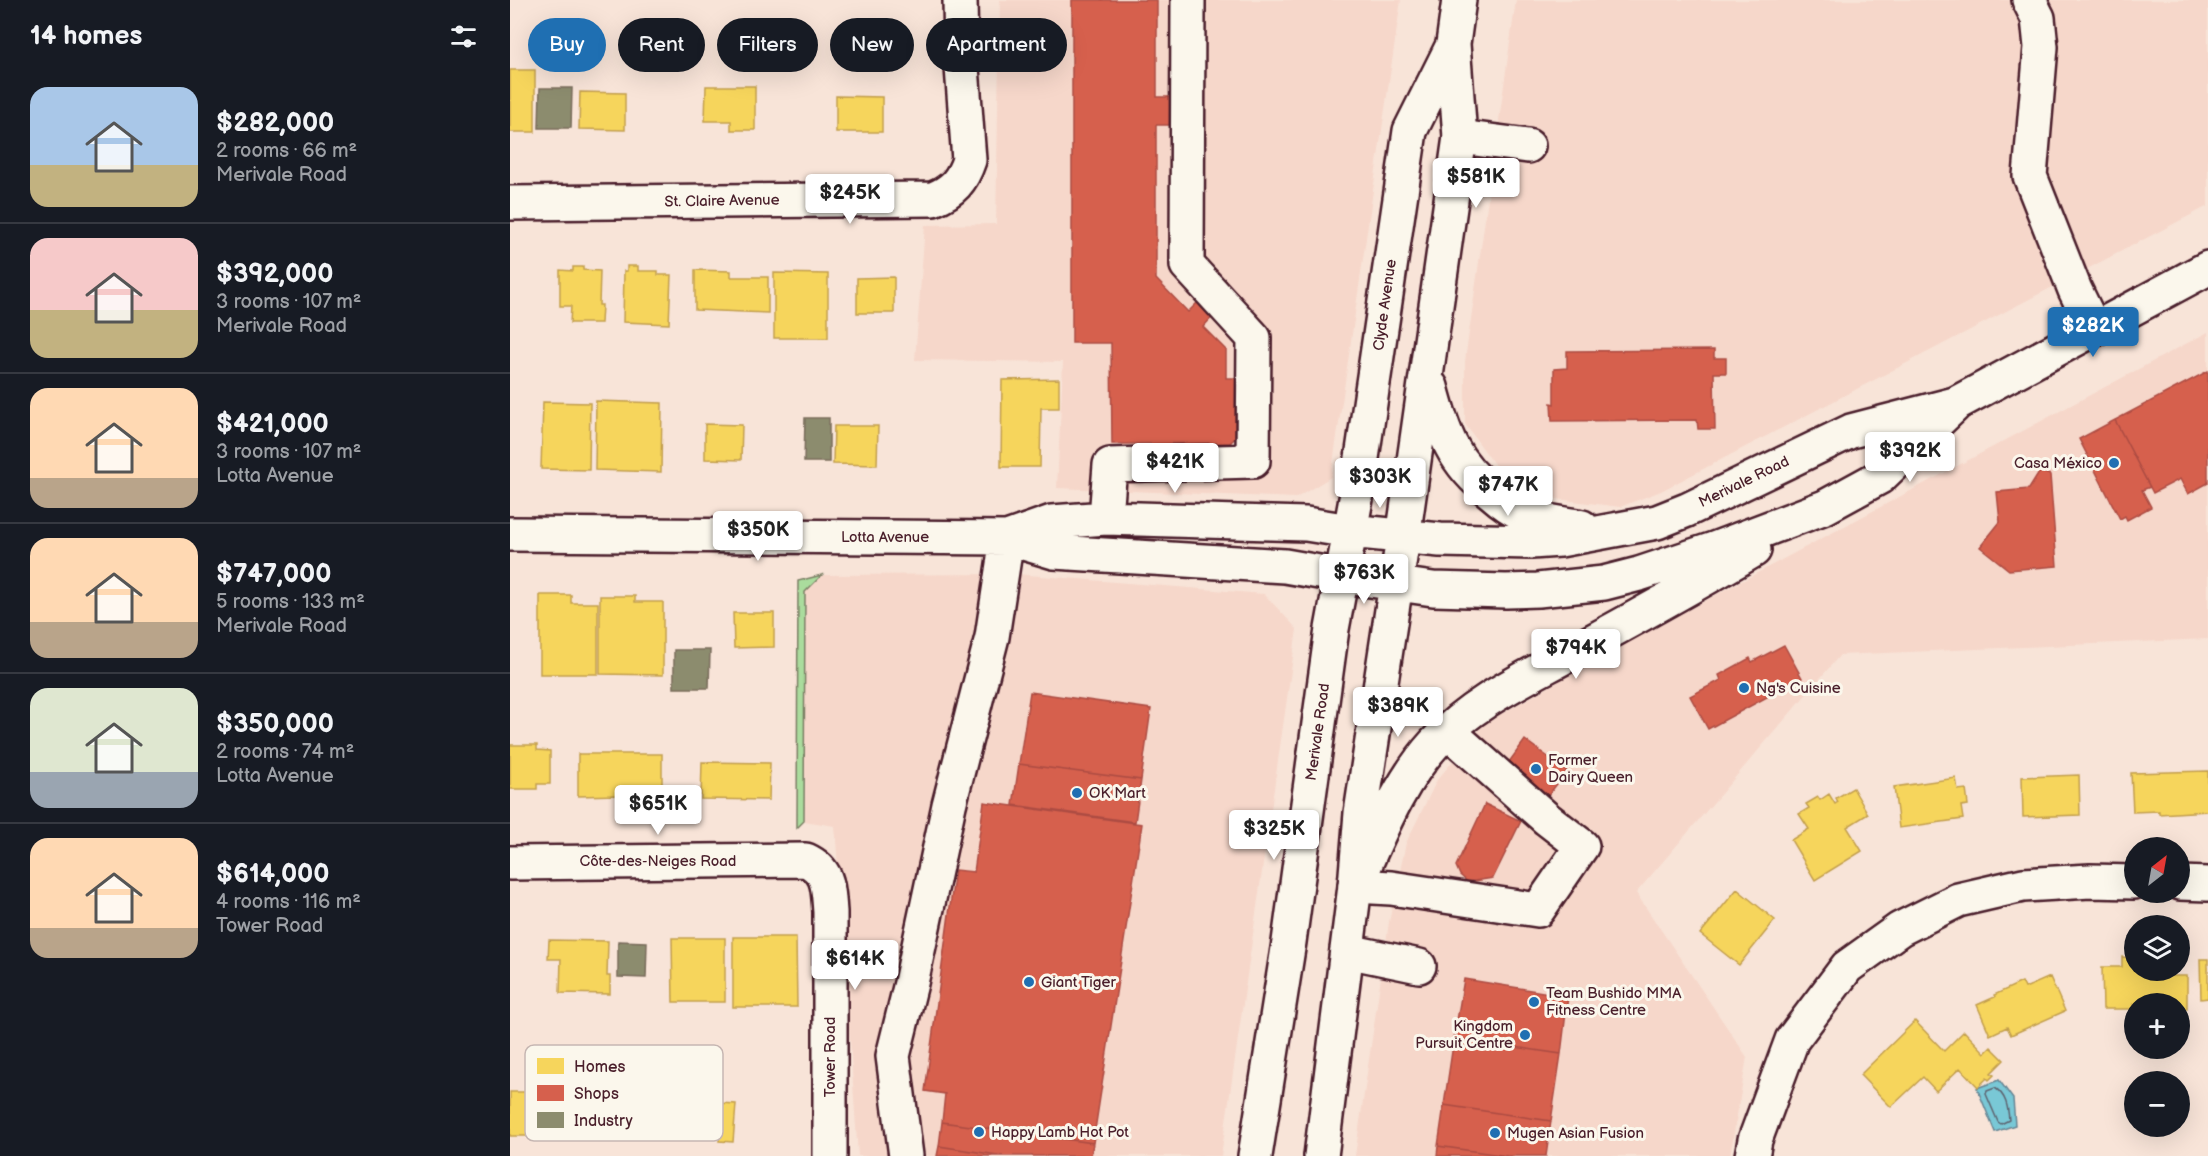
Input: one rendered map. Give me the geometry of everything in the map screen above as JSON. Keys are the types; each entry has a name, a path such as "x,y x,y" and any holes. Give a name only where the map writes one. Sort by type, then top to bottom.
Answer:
{"main road":[{"name":"St. Claire Avenue","path":"510,203 933,199 948,192 964,174 969,160 961,54 960,0"},
{"path":"1106,518 1110,465 1253,461 1254,338 1187,265 1188,0"},
{"name":"Clyde Avenue","path":"1395,585 1460,137 1453,44 1459,0"},
{"path":"2029,0 2038,18 2042,47 2030,176 2075,290 2094,329"},
{"name":"Clyde Avenue","path":"1342,576 1356,500 1410,131 1453,44"},
{"path":"1460,137 1528,146"},
{"name":"Merivale Road","path":"1350,531 1403,538 1531,542 1614,532 1657,522 1687,510 1851,431 1955,404 2208,268"},
{"path":"1427,372 1440,425 1447,441 1464,468 1481,484 1503,502 1522,513 1543,520 1614,532"},
{"name":"Merivale Road","path":"1256,1156 1342,576 1433,589 1506,591 1604,583 1714,549 1824,507 1881,477 1955,404"},
{"path":"1355,886 1407,780 1429,750 1472,710 1711,576 1824,507"},
{"name":"Lotta Avenue","path":"1007,538 1052,522 1106,518 1306,524 1350,531"},
{"name":"Lotta Avenue","path":"510,534 1007,538 1054,552 1285,566 1342,576"},
{"path":"906,1156 893,1056 914,974 949,805 992,637 1007,538"},
{"path":"1322,1156 1355,886 1361,813 1395,585"},
{"path":"1355,886 1390,888 1538,910 1582,846 1547,819 1448,731"},
{"name":"Côte-des-Neiges Road","path":"510,862 806,860"},
{"name":"Tower Road","path":"806,860 817,866 827,881 830,912 830,1156"},
{"path":"1752,1156 1755,1140 1792,1040 1847,967 1900,929 1958,900 2023,885 2090,881 2124,882"},
{"path":"2190,883 2208,884"},
{"path":"1347,951 1419,966"}],"shaded area":[{"path":"1000,0 1401,0 1331,477 1296,498 1057,488 1063,362 915,360 925,225 996,224 999,72 1067,72 1067,18 1000,18"},
{"path":"1516,0 2208,0 2208,206 1661,491 1620,507 1557,499 1502,475 1465,424 1465,361"},
{"path":"2208,332 2208,639 1840,655 1636,893 1747,1057 1730,1156 1355,1156 1389,922 1406,843 1437,780 1484,724 1610,652"},
{"path":"1016,574 1264,594 1297,629 1221,1156 858,1156 835,826 804,821 805,592 822,575"}],"green space":[{"path":"822,575 805,592 804,821 797,828 798,581"}],"water":[{"path":"1999,1080 2013,1099 2015,1125 1995,1132 1977,1088"}],"building: Homes":[{"path":"510,70 535,72 535,132 510,132"},
{"path":"706,86 755,86 755,130 731,130 731,121 705,121"},
{"path":"580,92 625,93 625,130 579,129"},
{"path":"836,96 882,97 882,132 836,132"},
{"path":"627,266 638,266 638,271 658,271 658,275 671,275 669,324 623,322 624,271 627,271"},
{"path":"573,267 600,271 601,323 570,323 571,306 560,306 560,270 573,271"},
{"path":"695,270 731,271 731,277 768,277 768,313 695,310"},
{"path":"774,273 828,274 828,338 774,338"},
{"path":"894,277 894,313 857,313 857,278"},
{"path":"1059,379 1059,408 1041,408 1040,467 1001,467 1002,380"},
{"path":"596,401 662,403 661,472 595,470"},
{"path":"543,402 590,403 589,470 541,469"},
{"path":"705,424 742,425 741,460 705,459"},
{"path":"834,426 878,426 877,465 833,464"},
{"path":"540,595 571,595 571,603 598,603 598,674 540,674"},
{"path":"600,596 635,596 635,602 663,602 663,675 600,674"},
{"path":"733,613 774,613 774,647 734,648"},
{"path":"510,745 537,745 537,750 550,751 550,784 537,784 537,789 510,789"},
{"path":"578,754 662,754 662,795 633,795 633,798 619,798 619,795 578,796"},
{"path":"702,762 770,763 769,800 701,799"},
{"path":"2208,771 2208,811 2159,814 2159,811 2133,812 2131,773"},
{"path":"2079,775 2080,815 2023,817 2022,777"},
{"path":"1956,778 1958,790 1966,789 1968,805 1961,806 1963,819 1899,828 1894,787"},
{"path":"1853,788 1868,814 1847,827 1862,851 1815,880 1791,840 1809,829 1799,814 1809,808 1806,804 1818,797 1820,800 1829,794 1835,804 1838,802 1836,798"},
{"path":"1737,889 1775,920 1739,965 1700,934"},
{"path":"733,937 796,937 797,1007 733,1007"},
{"path":"672,938 725,938 725,1002 673,1002"},
{"path":"549,940 608,941 607,976 610,976 610,994 560,993 561,959 548,959"},
{"path":"2122,957 2124,957 2124,981 2187,981 2187,993 2124,993 2124,1009 2103,1009 2102,967 2122,967"},
{"path":"2200,959 2208,959 2208,998 2201,999"},
{"path":"2050,977 2065,1011 2011,1035 2007,1027 1990,1035 1977,1005 2022,982 2025,988"},
{"path":"1915,1021 1944,1051 1964,1031 1985,1053 1991,1047 2004,1060 1991,1073 1994,1075 1978,1087 1960,1068 1936,1091 1923,1077 1891,1107 1860,1075"},
{"path":"510,1092 525,1092 525,1136 510,1136"},
{"path":"723,1103 736,1104 733,1142 719,1141 723,1141"}],"building: Shops":[{"path":"1072,0 1157,0 1157,97 1174,97 1174,125 1156,125 1156,279 1188,312 1200,300 1215,314 1203,327 1226,350 1226,378 1242,378 1241,432 1230,443 1112,444 1111,343 1072,343"},
{"path":"1714,350 1714,358 1726,358 1726,373 1714,373 1715,429 1698,429 1697,420 1552,421 1554,369 1567,368 1567,351"},
{"path":"2208,371 2208,483 2188,494 2180,479 2153,493 2115,420"},
{"name":"Casa México","path":"2115,420 2150,487 2142,490 2151,507 2127,520 2125,516 2120,519 2079,439"},
{"path":"2039,473 2050,475 2057,566 2009,570 1980,547 2000,522 1997,492 2029,489"},
{"name":"Ng's Cuisine","path":"1784,645 1802,678 1708,729 1690,696 1721,680 1719,675 1750,658 1752,662"},
{"path":"1030,692 1151,709 1141,780 1019,764"},
{"name":"Former Dairy Queen","path":"1525,740 1567,771 1547,797 1506,766"},
{"name":"OK Mart","path":"1019,764 1141,780 1135,822 1013,805"},
{"name":"Giant Tiger","path":"984,802 1142,824 1093,1143 942,1122 945,1094 925,1091 955,870 974,872"},
{"path":"1485,804 1521,821 1493,878 1468,882 1460,875 1456,866"},
{"path":"1464,979 1568,996 1561,1054 1454,1038"},
{"path":"1454,1038 1561,1054 1551,1121 1444,1105"},
{"name":"Mugen Asian Fusion","path":"1444,1105 1551,1121 1546,1156 1508,1156 1438,1146"},
{"name":"Happy Lamb Hot Pot","path":"942,1122 1093,1143 1091,1156 1004,1156 939,1146"},
{"path":"939,1146 1004,1156 937,1156"},
{"path":"1438,1146 1508,1156 1437,1156"}],"building: Industry":[{"path":"540,88 572,88 571,128 539,128"},
{"path":"805,418 829,418 829,462 804,462"},
{"path":"674,650 710,650 709,688 674,688"},
{"path":"618,941 647,942 646,978 618,977"}],"place":[{"name":"Casa México","path":"2114,463"},
{"name":"Ng's Cuisine","path":"1744,688"},
{"name":"Former Dairy Queen","path":"1536,769"},
{"name":"OK Mart","path":"1077,793"},
{"name":"Giant Tiger","path":"1029,982"},
{"name":"Team Bushido MMA Fitness Centre","path":"1534,1002"},
{"name":"Kingdom Pursuit Centre","path":"1525,1035"},
{"name":"Happy Lamb Hot Pot","path":"979,1132"},
{"name":"Mugen Asian Fusion","path":"1495,1133"}]}
